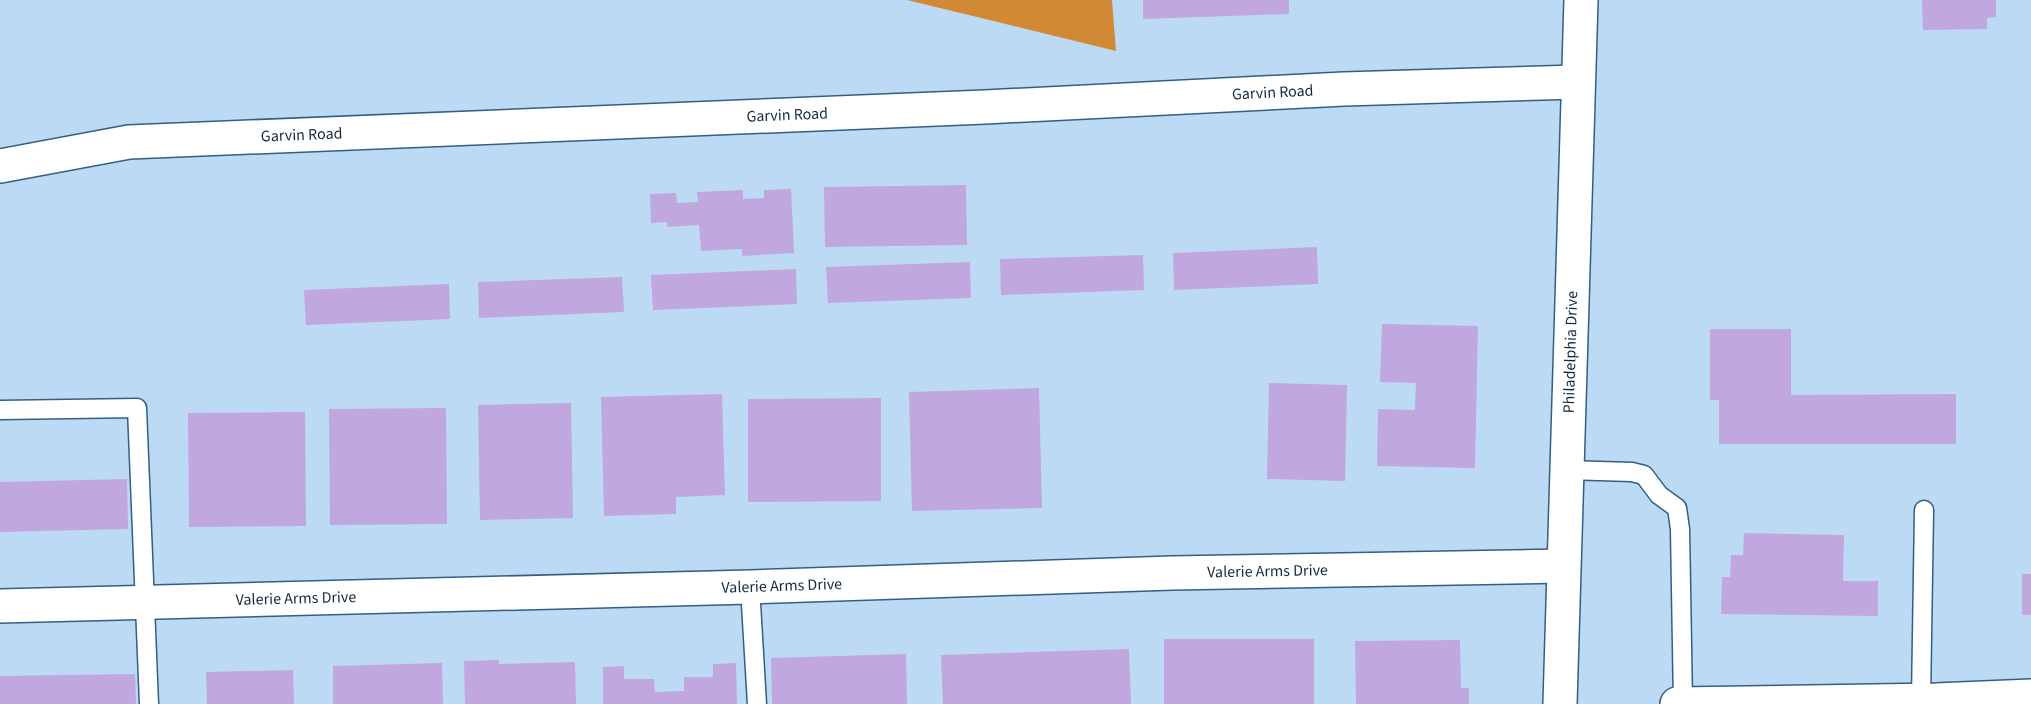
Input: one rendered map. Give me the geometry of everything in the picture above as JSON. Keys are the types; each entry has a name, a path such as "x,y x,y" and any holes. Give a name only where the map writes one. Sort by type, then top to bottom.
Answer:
{"street":[{"name":"Philadelphia Drive","path":"1560,704 1581,0"},
{"name":"Garvin Road","path":"0,166 129,142 986,107 1344,89 1578,82"},
{"name":"Valerie Arms Drive","path":"0,606 750,587 1172,573 1563,566"},
{"path":"1677,704 2031,696"}],"lane":[{"path":"0,410 137,408 149,704"},
{"path":"1566,470 1632,471 1644,475 1659,495 1677,508 1680,528 1683,704"},
{"path":"1921,700 1924,510"},
{"path":"750,587 757,704"}],"shaded area":[{"path":"907,0 1112,0 1116,51"}],"building":[{"path":"1143,0 1289,0 1289,14 1143,19"},
{"path":"1922,0 1996,0 1996,17 1987,18 1987,29 1923,30"},
{"path":"966,185 967,245 825,247 824,187"},
{"path":"791,189 794,253 742,256 742,249 701,251 699,225 667,227 667,222 651,223 650,194 676,193 677,203 698,202 697,192 743,190 743,199 764,198 764,190"},
{"path":"1317,247 1318,284 1174,290 1173,253"},
{"path":"1143,255 1144,290 1001,295 1000,259"},
{"path":"970,262 971,298 828,303 826,267"},
{"path":"796,269 797,304 653,310 651,275"},
{"path":"622,277 624,312 479,318 478,282"},
{"path":"449,284 450,319 306,325 304,290"},
{"path":"1382,324 1478,326 1475,468 1377,466 1378,409 1415,410 1416,383 1380,382"},
{"path":"1710,329 1791,329 1791,395 1956,394 1956,444 1719,444 1719,400 1710,400"},
{"path":"1269,383 1347,385 1345,481 1267,479"},
{"path":"1039,388 1042,508 912,511 909,392"},
{"path":"722,394 725,495 676,497 676,514 604,516 601,397"},
{"path":"881,398 881,501 748,502 748,399"},
{"path":"571,403 573,518 480,520 478,405"},
{"path":"446,408 447,524 330,525 329,409"},
{"path":"305,412 306,526 189,527 188,413"},
{"path":"127,479 128,529 0,532 0,482"},
{"path":"1744,533 1844,535 1843,581 1878,581 1878,616 1721,614 1722,577 1730,577 1731,555 1743,555"},
{"path":"2022,574 2031,574 2031,615 2022,615"},
{"path":"1164,639 1314,639 1314,704 1164,704"},
{"path":"1460,640 1461,688 1469,688 1469,704 1356,704 1355,641"},
{"path":"1129,649 1131,704 943,704 941,655"},
{"path":"906,654 907,704 772,704 771,658"},
{"path":"499,660 499,664 575,662 576,704 465,704 464,661"},
{"path":"442,663 443,704 333,704 333,666"},
{"path":"736,663 737,704 603,704 603,667 624,666 624,679 654,679 655,692 684,691 684,677 713,677 713,664"},
{"path":"293,670 294,704 207,704 206,672"},
{"path":"135,674 136,704 0,704 0,676"}]}
